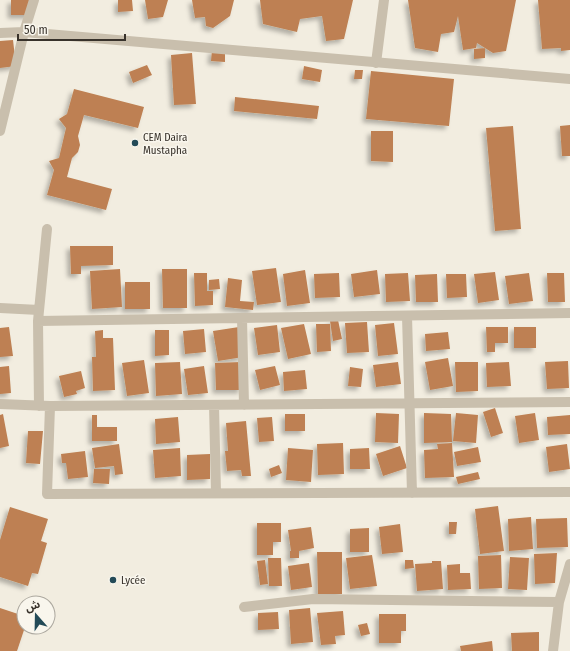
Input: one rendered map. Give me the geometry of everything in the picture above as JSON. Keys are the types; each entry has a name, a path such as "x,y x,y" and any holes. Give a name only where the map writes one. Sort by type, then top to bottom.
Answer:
{"street":[{"path":"0,131 24,32 34,0"},
{"path":"376,62 384,0"},
{"path":"0,33 24,32 570,79"},
{"path":"39,406 38,321 47,229"},
{"path":"0,308 39,310"},
{"path":"38,321 570,313"},
{"path":"407,316 412,493"},
{"path":"242,318 244,405"},
{"path":"0,404 50,406 570,402"},
{"path":"214,405 216,493"},
{"path":"50,406 47,494 570,492"},
{"path":"553,651 559,602 570,564"},
{"path":"244,607 313,599 559,602"}],"building":[{"path":"11,0 34,0 34,15 11,15"},
{"path":"118,0 132,0 133,11 118,12"},
{"path":"145,0 168,0 163,17 148,19"},
{"path":"192,0 234,0 230,16 213,28 206,26 205,17 195,18"},
{"path":"260,0 353,0 344,39 326,41 322,16 300,19 297,32 263,24"},
{"path":"408,0 516,0 506,51 493,53 477,43 476,48 463,50 458,16 454,32 441,34 438,52 415,48"},
{"path":"538,0 570,0 570,50 561,51 561,48 542,49"},
{"path":"13,40 16,66 0,68 0,41"},
{"path":"485,48 485,58 474,59 474,49"},
{"path":"212,50 225,51 225,62 211,61"},
{"path":"192,53 196,104 174,105 171,55"},
{"path":"147,65 152,75 133,83 129,72"},
{"path":"304,66 322,70 320,82 302,79"},
{"path":"355,70 363,70 362,79 354,79"},
{"path":"371,71 454,79 449,126 366,119"},
{"path":"74,89 144,107 138,128 84,115 78,136 80,145 78,152 72,158 67,177 112,189 106,210 47,195 54,170 49,161 59,158 66,128 59,119 67,114"},
{"path":"235,97 319,106 317,119 234,111"},
{"path":"570,125 570,156 562,156 560,126"},
{"path":"513,126 521,229 495,231 486,128"},
{"path":"371,131 393,131 393,162 371,161"},
{"path":"70,246 113,246 113,265 81,266 81,274 71,274"},
{"path":"276,268 281,302 257,305 252,271"},
{"path":"120,269 122,307 92,309 90,271"},
{"path":"162,269 187,269 187,308 163,308"},
{"path":"305,270 310,303 287,306 283,274"},
{"path":"377,270 380,294 354,297 351,274"},
{"path":"495,272 499,300 478,303 474,274"},
{"path":"194,273 207,273 207,291 213,291 213,305 195,306"},
{"path":"339,273 340,297 315,298 314,274"},
{"path":"408,273 410,301 386,302 385,274"},
{"path":"529,273 533,301 509,304 505,276"},
{"path":"547,273 564,273 565,302 548,302"},
{"path":"437,274 438,302 416,302 415,275"},
{"path":"446,274 466,274 467,297 447,298"},
{"path":"228,278 242,280 240,301 254,302 253,310 225,307"},
{"path":"219,279 220,289 209,290 209,280"},
{"path":"125,282 150,282 150,309 125,309"},
{"path":"338,320 342,339 333,341 330,321"},
{"path":"367,322 369,352 347,353 345,323"},
{"path":"394,323 398,354 378,356 375,325"},
{"path":"304,324 311,354 288,359 281,328"},
{"path":"316,324 330,324 331,351 317,352"},
{"path":"277,325 280,352 258,355 254,328"},
{"path":"9,327 13,356 0,357 0,328"},
{"path":"239,327 243,357 218,361 213,331"},
{"path":"486,327 508,327 508,343 495,343 495,352 487,352"},
{"path":"514,327 536,327 536,348 514,348"},
{"path":"204,329 206,352 185,354 183,331"},
{"path":"103,330 103,338 113,338 115,390 93,391 92,357 96,357 95,331"},
{"path":"155,330 169,330 169,355 155,356"},
{"path":"448,332 450,349 426,351 425,334"},
{"path":"448,358 453,386 430,390 425,362"},
{"path":"144,360 149,393 127,396 122,363"},
{"path":"568,361 569,388 547,389 545,362"},
{"path":"180,362 182,394 156,396 155,363"},
{"path":"241,362 242,390 216,390 215,363"},
{"path":"398,362 401,384 376,387 373,365"},
{"path":"455,362 478,362 478,391 456,392"},
{"path":"509,362 511,386 487,387 486,363"},
{"path":"9,366 11,393 0,394 0,367"},
{"path":"204,366 208,393 188,395 184,369"},
{"path":"275,366 280,385 260,390 255,370"},
{"path":"350,367 363,369 361,387 348,386"},
{"path":"305,370 307,389 284,391 283,372"},
{"path":"81,371 85,388 76,391 77,394 64,397 59,376"},
{"path":"495,408 503,433 491,437 483,412"},
{"path":"376,413 399,414 398,443 375,442"},
{"path":"424,413 451,414 452,442 424,443"},
{"path":"456,413 478,415 476,443 453,441"},
{"path":"535,413 539,440 519,443 515,416"},
{"path":"3,414 9,446 0,448 0,415"},
{"path":"285,414 305,414 305,431 285,431"},
{"path":"92,415 97,415 97,427 117,427 117,441 92,441"},
{"path":"570,415 570,434 548,435 547,417"},
{"path":"178,417 180,442 156,444 155,419"},
{"path":"272,417 274,441 259,442 257,418"},
{"path":"246,421 251,476 242,476 241,470 227,471 225,451 228,451 226,423"},
{"path":"28,431 43,431 40,464 26,463"},
{"path":"343,443 344,474 318,475 317,444"},
{"path":"452,443 454,477 425,478 424,450 438,449 437,444"},
{"path":"119,444 123,474 115,475 114,466 95,468 92,448"},
{"path":"567,444 570,469 549,472 546,447"},
{"path":"400,446 407,468 383,476 376,454"},
{"path":"478,447 481,462 457,466 454,452"},
{"path":"180,448 181,476 155,478 153,450"},
{"path":"288,448 313,450 311,482 286,480"},
{"path":"369,448 370,469 350,469 350,449"},
{"path":"85,451 88,477 68,479 66,463 62,463 61,454"},
{"path":"210,454 210,479 187,480 187,455"},
{"path":"279,465 282,473 271,477 269,469"},
{"path":"94,469 110,469 109,484 93,483"},
{"path":"478,472 480,479 458,484 456,477"},
{"path":"498,506 504,551 480,554 475,509"},
{"path":"10,507 48,519 41,541 47,543 38,574 32,573 28,586 0,577 0,540"},
{"path":"531,517 533,549 509,551 508,519"},
{"path":"567,518 568,547 537,548 536,519"},
{"path":"449,522 457,522 456,534 449,534"},
{"path":"257,523 281,523 281,542 273,542 273,555 257,555"},
{"path":"400,524 403,552 382,554 379,527"},
{"path":"311,527 314,548 299,551 299,558 290,558 291,551 288,530"},
{"path":"369,528 369,552 350,552 350,529"},
{"path":"317,552 342,552 342,594 318,594"},
{"path":"557,553 555,583 535,584 534,554"},
{"path":"372,555 377,586 350,589 346,558"},
{"path":"501,555 502,588 479,589 478,556"},
{"path":"510,557 529,558 527,590 508,589"},
{"path":"268,558 281,558 282,586 269,586"},
{"path":"265,560 268,584 260,585 257,561"},
{"path":"405,560 413,560 414,568 405,569"},
{"path":"432,561 441,561 443,589 417,591 415,564 432,563"},
{"path":"309,563 312,587 291,590 288,566"},
{"path":"460,564 460,573 470,573 471,589 448,590 447,565"},
{"path":"0,608 16,613 16,635 22,635 17,651 0,651"},
{"path":"310,608 313,642 291,644 289,610"},
{"path":"343,611 345,635 335,636 336,644 321,645 317,613"},
{"path":"278,612 279,629 258,630 258,613"},
{"path":"379,614 406,614 406,631 401,631 401,643 379,643"},
{"path":"367,623 370,634 361,636 358,625"},
{"path":"539,632 539,651 512,651 511,633"},
{"path":"492,641 493,651 461,651 460,646"}],"place":[{"name":"CEM Daira Mustapha","path":"135,143"},
{"name":"Lycée","path":"113,580"}]}
